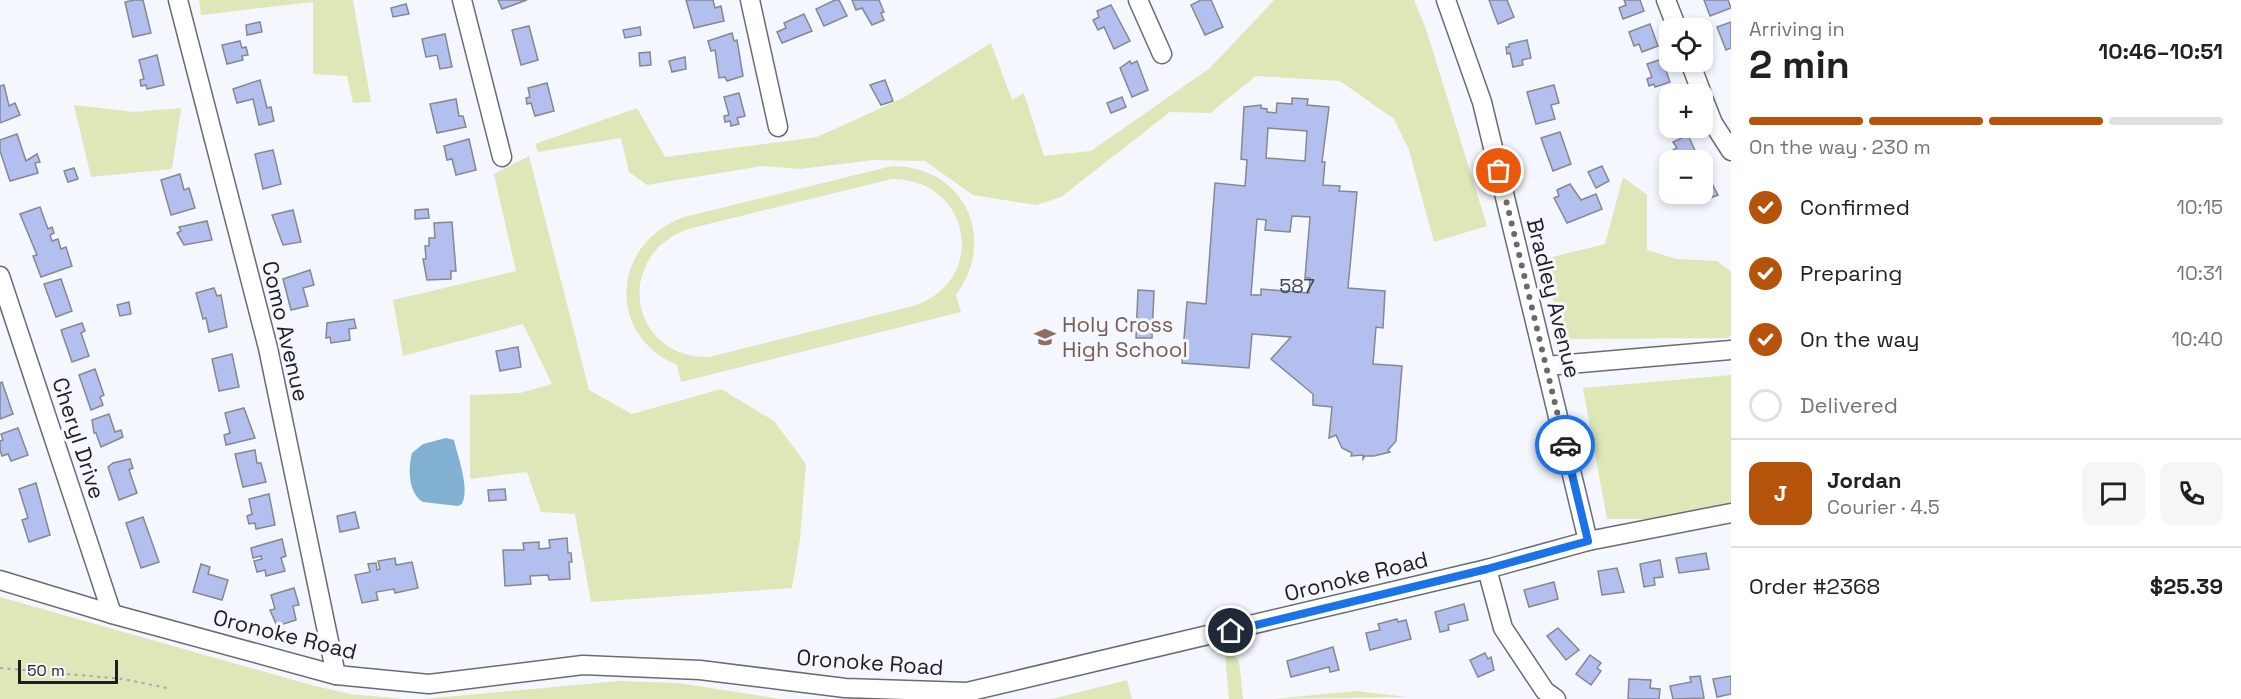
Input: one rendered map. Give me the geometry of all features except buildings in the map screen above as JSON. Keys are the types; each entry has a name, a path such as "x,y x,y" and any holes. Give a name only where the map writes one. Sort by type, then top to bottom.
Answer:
{"street":[{"name":"Como Avenue","path":"178,0 265,336 336,675"},
{"path":"462,0 502,157"},
{"path":"1138,0 1162,54"},
{"name":"Bradley Avenue","path":"1446,0 1482,102 1588,541"},
{"path":"1666,0 1673,18"},
{"path":"753,1 778,127"},
{"path":"1713,123 1731,151"},
{"name":"Cheryl Drive","path":"0,276 112,614"},
{"path":"1546,366 1731,350"},
{"name":"Oronoke Road","path":"0,580 112,614 336,675 429,684 583,665 700,670 845,688 967,692 1487,569 1588,541 1731,513"},
{"path":"1487,569 1503,628 1545,691 1556,699"}],"path":[{"path":"0,668 123,679 167,688"}],"green space":[{"path":"199,0 353,0 371,102 353,103 347,76 313,74 313,2 201,15"},
{"path":"1274,0 1414,0 1426,29 1487,226 1434,242 1409,150 1394,119 1340,81 1256,76 1210,113 1170,112 1061,197 1036,205 973,195 925,161 873,160 800,169 762,166 647,185 629,172 621,138 538,152 535,144 637,108 665,157 817,137 903,98 991,43 1012,100 1024,93 1044,156 1091,151 1210,68"},
{"path":"74,105 134,112 181,108 172,169 91,177"},
{"path":"529,156 589,390 632,414 721,389 774,421 806,464 800,539 792,588 591,602 575,514 541,512 527,472 470,479 470,395 520,393 552,384 523,324 403,356 393,300 516,271 494,174"},
{"path":"892,166 917,169 938,178 955,192 967,209 973,229 974,251 968,273 956,295 961,312 681,382 677,365 654,351 638,332 629,311 626,289 631,267 642,247 660,230 684,217","holes":["892,179 919,183 940,195 954,213 961,234 961,255 953,276 937,294 913,306 709,357 682,353 661,341 647,324 640,304 641,282 648,261 664,242 688,229"]},
{"path":"1623,177 1647,195 1647,250 1677,259 1717,261 1731,272 1731,336 1727,338 1566,339 1540,260 1605,244"},
{"path":"1731,375 1731,505 1656,519 1607,519 1583,388"},
{"path":"0,597 311,685 350,694 405,699 0,699"},
{"path":"1225,655 1233,655 1239,661 1243,699 1229,699"},
{"path":"1127,680 1132,699 1050,699 1056,698"},
{"path":"619,681 678,683 781,699 423,699"},
{"path":"1356,691 1408,697 1273,699"}],"water":[{"path":"446,438 454,440 464,481 464,497 462,504 458,506 423,502 414,493 410,480 412,453 423,444"}],"way so far":[{"path":"1499,171 1565,445"}],"place":[{"name":"Holy Cross High School","path":"1045,337"}],"route":[{"path":"1231,631 1487,569 1588,541 1565,445"}]}
